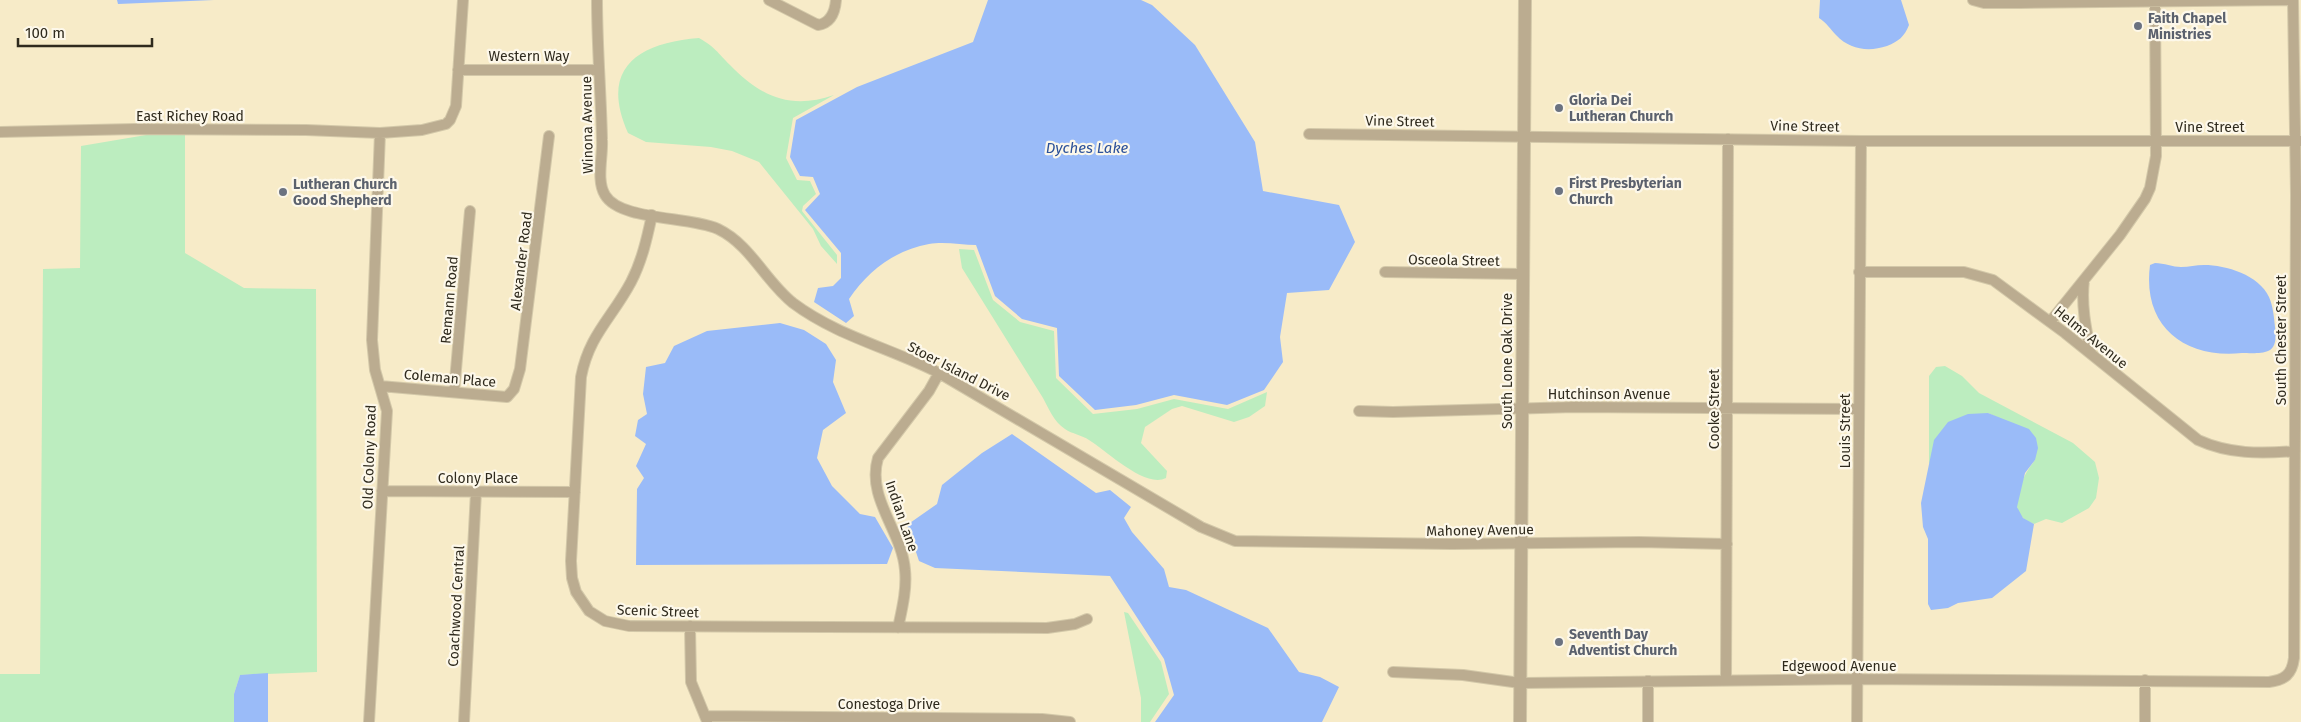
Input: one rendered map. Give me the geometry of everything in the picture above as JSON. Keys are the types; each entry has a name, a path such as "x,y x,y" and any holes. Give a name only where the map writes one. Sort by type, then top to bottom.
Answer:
{"street":[{"path":"458,70 463,0"},
{"name":"Winona Avenue","path":"597,0 603,142 601,186 604,193 617,207 652,216"},
{"path":"769,0 818,25 828,22 832,17 836,0"},
{"name":"South Lone Oak Drive","path":"1520,722 1526,0"},
{"path":"1973,0 1984,3 2292,0"},
{"name":"South Chester Street","path":"2285,678 2293,667 2294,658 2298,141 2292,0"},
{"path":"2050,322 2145,200 2154,175 2156,141 2155,1"},
{"name":"Western Way","path":"458,70 600,70"},
{"name":"East Richey Road","path":"0,132 306,130 380,134 422,130 446,124 450,120 456,101 458,70"},
{"name":"Old Colony Road","path":"369,722 387,411 372,356 381,170 380,134"},
{"name":"Vine Street","path":"1309,134 1861,140 2298,141"},
{"name":"Alexander Road","path":"514,389 520,369 528,314 549,136"},
{"name":"Cooke Street","path":"1726,680 1728,139"},
{"name":"Louis Street","path":"1857,722 1861,140"},
{"name":"Remann Road","path":"454,392 470,211"},
{"name":"Stoer Island Drive","path":"652,216 705,224 727,234 744,248 791,301 816,319 835,330 913,360 939,373 1181,515 1233,541"},
{"name":"Scenic Street","path":"652,216 638,267 623,296 594,337 584,362 581,377 572,578 576,592 589,611 605,621 616,624 690,626 1047,628 1075,624 1087,619"},
{"name":"Osceola Street","path":"1385,272 1523,274"},
{"name":"Helms Avenue","path":"1859,272 1973,273 1992,280 2050,322 2198,440 2223,450 2236,452 2295,451"},
{"path":"2084,279 2082,294 2091,354"},
{"name":"Indian Lane","path":"898,628 903,600 905,569 894,532 877,490 875,468 878,458 929,391 939,373"},
{"name":"Coleman Place","path":"380,386 507,397 514,389"},
{"name":"Hutchinson Avenue","path":"1360,411 1393,412 1522,408 1859,409"},
{"name":"Colony Place","path":"382,491 575,492"},
{"name":"Coachwood Central","path":"464,722 476,492"},
{"name":"Mahoney Avenue","path":"1233,541 1452,544 1639,542 1727,544"},
{"path":"690,626 691,682 707,719"},
{"name":"Edgewood Avenue","path":"1393,672 1463,675 1520,683 1858,679 2269,682 2285,678"},
{"path":"2144,722 2145,680"},
{"path":"1648,681 1648,722"},
{"name":"Conestoga Drive","path":"707,719 1064,720 1070,722"}],"green space":[{"path":"699,38 713,48 742,76 765,93 790,101 804,101 834,95 793,118 786,158 797,180 810,181 816,194 803,206 802,211 837,255 837,264 821,246 813,229 759,162 732,151 711,147 646,142 628,133 620,110 618,91 622,76 630,63 642,53 658,46"},
{"path":"152,134 185,134 185,253 244,288 316,289 317,672 240,675 234,694 234,722 0,722 0,674 40,674 43,269 80,268 81,146"},
{"path":"959,249 974,250 993,300 1020,322 1054,331 1056,378 1093,414 1137,409 1174,399 1228,409 1267,392 1265,406 1249,417 1234,422 1182,406 1172,409 1145,427 1141,443 1167,471 1166,478 1157,480 1137,473 1086,438 1065,429 1055,419 962,268"},
{"path":"1945,366 1962,376 1979,393 2073,443 2095,462 2099,478 2096,498 2089,508 2062,523 2046,519 2034,524 2024,519 2019,512 2017,496 2027,472 2035,460 2005,421 1988,413 1929,464 1929,376 1936,367"},
{"path":"1124,612 1128,613 1161,662 1169,694 1150,722 1141,722 1141,698"}],"water":[{"path":"117,0 214,0 118,4"},
{"name":"Dyches Lake","path":"988,0 1141,0 1152,5 1195,45 1255,142 1263,191 1339,205 1355,242 1329,290 1287,293 1280,337 1283,362 1264,390 1227,405 1174,395 1136,405 1095,410 1059,376 1057,328 1022,319 995,296 976,245 935,243 905,251 883,263 865,279 849,299 854,316 846,323 814,302 818,288 833,286 841,278 841,253 805,210 820,194 813,177 800,176 790,157 796,120 857,87 973,42"},
{"path":"1820,0 1901,0 1909,25 1901,38 1887,46 1873,49 1854,47 1841,40 1819,18"},
{"path":"2155,263 2178,267 2213,265 2232,269 2250,277 2264,289 2269,297 2276,334 2273,347 2262,353 2221,353 2202,350 2185,344 2171,334 2160,321 2153,305 2149,287 2150,265"},
{"path":"780,323 804,330 826,344 836,360 833,382 846,413 823,430 817,458 832,486 860,514 875,517 893,548 887,564 636,565 637,489 644,478 636,466 646,444 635,436 638,420 647,414 643,394 646,367 665,363 674,346 707,331"},
{"path":"1988,413 2029,429 2036,438 2038,448 2035,460 2025,473 2017,507 2023,518 2034,524 2026,571 1992,598 1958,603 1948,608 1931,610 1928,604 1928,539 1923,527 1921,503 1934,440 1948,422 1968,414"},
{"path":"1012,434 1096,493 1110,490 1131,507 1124,518 1132,532 1164,569 1169,587 1186,590 1268,628 1299,672 1320,677 1339,687 1322,722 1155,722 1174,695 1164,659 1110,576 935,568 919,561 907,525 937,504 942,485 982,453"},
{"path":"268,673 268,722 234,722 234,694 240,675"}],"place":[{"name":"Faith Chapel Ministries","path":"2138,26"},
{"name":"Gloria Dei Lutheran Church","path":"1559,108"},
{"name":"First Presbyterian Church","path":"1559,191"},
{"name":"Lutheran Church Good Shepherd","path":"283,192"},
{"name":"Seventh Day Adventist Church","path":"1559,642"}]}
